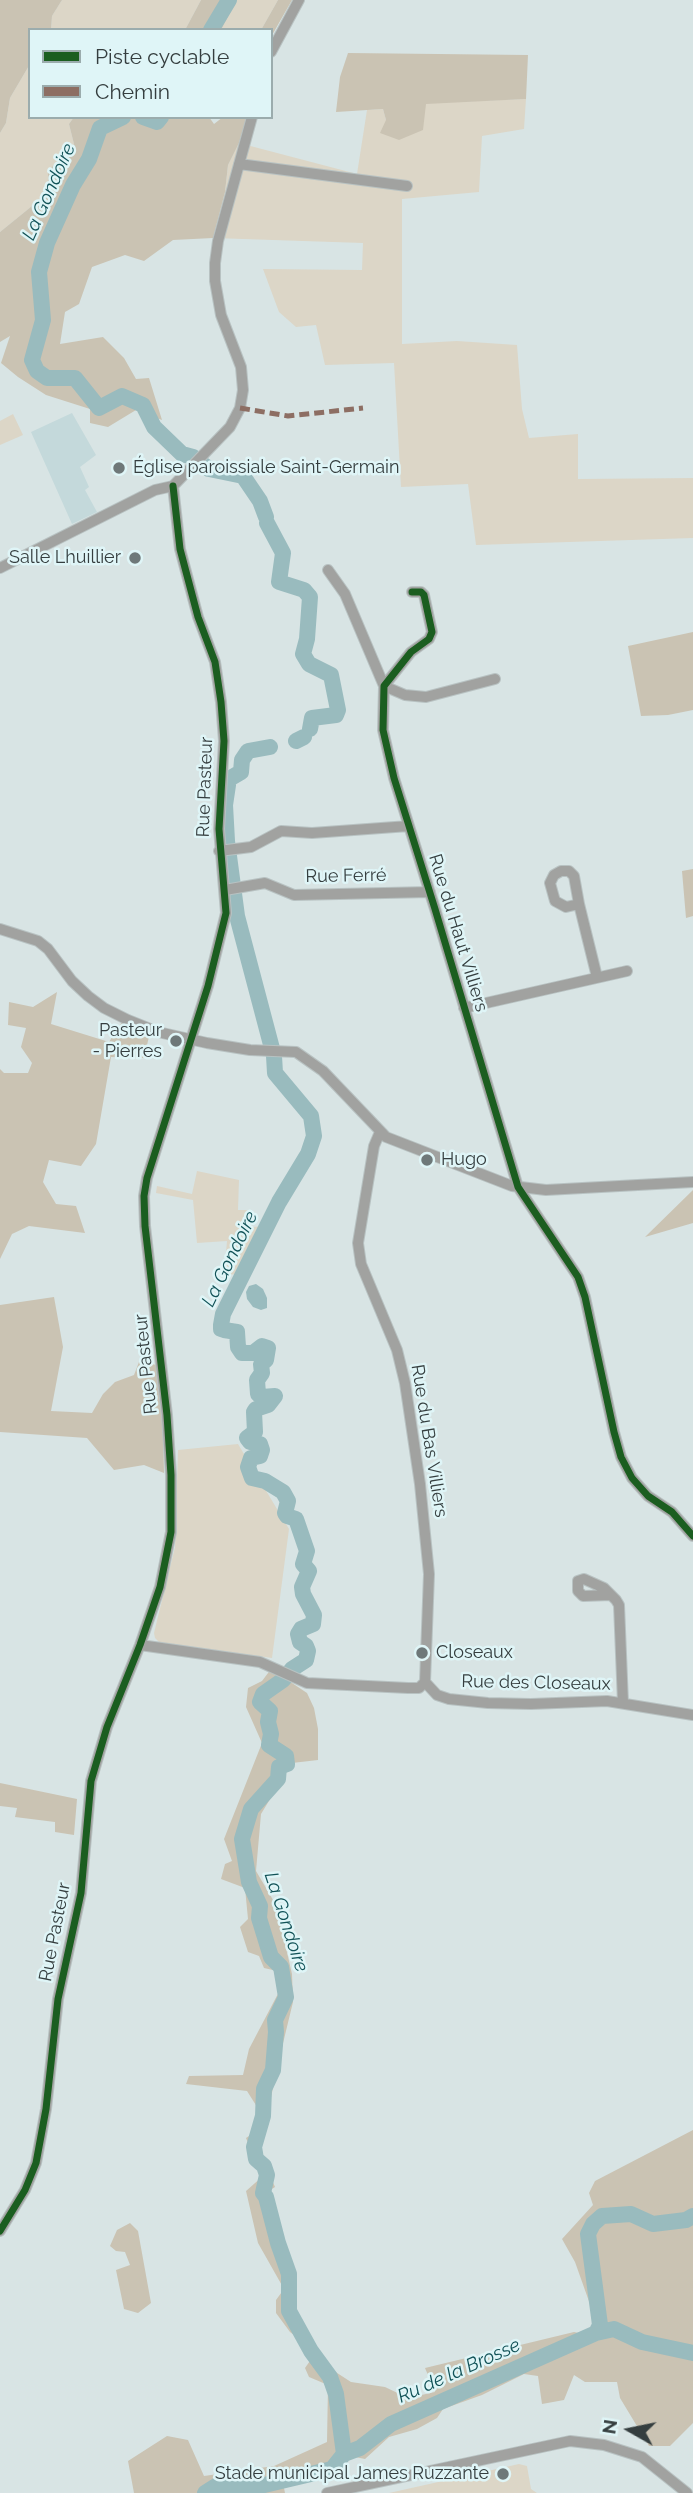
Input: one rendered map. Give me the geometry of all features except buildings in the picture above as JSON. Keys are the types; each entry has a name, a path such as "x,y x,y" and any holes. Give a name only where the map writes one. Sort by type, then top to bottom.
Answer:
{"street":[{"path":"273,48 299,0"},
{"path":"0,568 155,490 173,486 236,418 242,400 241,367 221,315 215,281 218,242 251,119"},
{"path":"239,164 407,186"},
{"name":"Rue Pasteur","path":"0,2231 25,2190 38,2154 46,2109 58,1999 81,1893 91,1780 107,1727 141,1645 160,1587 171,1532 167,1415 145,1226 144,1196 147,1178 192,1040 225,921 231,889 218,812 224,741 221,702 215,662 198,617 180,549 173,486"},
{"path":"328,570 345,594 384,686 405,695 426,697 495,679"},
{"path":"384,686 411,652 429,639 432,632 424,595 421,592 412,592"},
{"name":"Rue du Haut Villiers","path":"384,686 383,730 394,778 518,1187 578,1278 585,1297 621,1457 632,1478 648,1496 671,1512 693,1536"},
{"path":"225,850 251,847 281,831 312,833 409,825"},
{"name":"Rue Ferré","path":"231,889 265,883 294,895 430,892"},
{"path":"579,904 597,977"},
{"path":"0,929 27,936 48,949 72,981 104,1008 158,1032 192,1040 296,1052 314,1063 336,1083 386,1137 518,1187 546,1190 693,1182"},
{"path":"464,1008 627,971"},
{"name":"Rue du Bas Villiers","path":"380,1132 374,1146 358,1243 361,1264 397,1350 405,1383 420,1485 429,1574 425,1682"},
{"path":"611,1595 620,1611 623,1703"},
{"path":"141,1645 260,1662 307,1683 419,1688 425,1682"},
{"name":"Rue des Closeaux","path":"425,1682 437,1695 488,1703 607,1700 693,1715"},
{"path":"327,2493 570,2441 604,2445 642,2458 687,2493"}],"shaded area":[{"path":"0,0 62,0 52,16 51,28 28,28 28,67 10,98 6,123 0,133"},
{"path":"62,0 201,0 186,28 51,28 52,16"},
{"path":"201,0 237,0 222,28 186,28"},
{"path":"237,0 278,0 262,28 222,28"},
{"path":"278,0 292,0 273,33 273,28 262,28"},
{"path":"348,53 528,55 526,99 426,104 423,130 399,140 380,133 386,120 383,109 336,112 340,77"},
{"path":"28,67 28,119 73,119 69,124 74,144 48,171 48,193 0,232 0,133 6,123 10,98"},
{"path":"526,99 524,129 482,136 479,192 402,199 402,344 457,341 517,345 522,409 529,438 578,434 578,479 693,478 693,538 476,545 468,484 401,487 394,363 325,365 316,325 296,327 279,312 263,269 362,270 363,243 213,238 225,192 228,165 239,143 357,174 367,110 383,109 386,120 426,103"},
{"path":"73,119 210,119 214,124 220,119 246,119 228,165 225,192 213,238 173,240 144,261 125,255 92,267 79,304 65,312 60,344 103,337 124,358 136,379 149,378 162,420 136,410 108,427 90,423 90,409 46,395 1,363 10,336 0,342 0,232 48,193 48,171 74,144 69,124"},
{"path":"72,413 96,455 80,467 89,487 85,490 97,512 72,524 31,432"},
{"path":"13,414 23,435 0,445 0,421"},
{"path":"693,632 693,710 668,715 641,716 628,646"},
{"path":"693,869 693,916 686,918 682,871"},
{"path":"57,992 51,1024 109,1042 125,1017 151,1028 144,1058 111,1057 96,1144 81,1166 49,1160 43,1182 56,1204 76,1206 85,1233 29,1226 12,1234 0,1259 0,1069 4,1073 28,1073 32,1063 21,1047 26,1028 8,1025 9,1002 33,1007"},
{"path":"197,1171 239,1180 238,1210 250,1210 252,1227 266,1226 241,1274 224,1275 227,1241 197,1243 193,1200 156,1193 157,1186 192,1194"},
{"path":"693,1190 693,1223 645,1237"},
{"path":"54,1297 63,1347 51,1411 92,1413 103,1394 115,1382 134,1375 139,1362 157,1365 164,1473 144,1465 114,1470 87,1438 0,1432 0,1305"},
{"path":"238,1444 289,1529 272,1658 159,1642 154,1633 175,1547 178,1450"},
{"path":"271,1669 307,1693 314,1708 318,1729 318,1760 292,1763 261,1814 256,1871 276,1905 292,1974 293,2002 260,2152 275,2187 267,2192 275,2239 292,2269 292,2304 314,2358 351,2382 385,2387 408,2398 435,2392 425,2368 574,2332 602,2338 575,2262 562,2239 593,2205 589,2193 595,2181 693,2130 693,2423 670,2446 649,2446 620,2398 617,2382 585,2382 574,2375 564,2400 542,2404 538,2376 524,2374 482,2395 443,2409 437,2418 417,2429 389,2437 365,2459 345,2455 340,2459 340,2469 333,2475 284,2488 285,2493 134,2493 128,2461 167,2436 188,2440 204,2476 274,2466 327,2442 328,2385 309,2377 305,2368 312,2358 304,2352 306,2344 290,2332 276,2313 276,2300 284,2289 258,2243 246,2191 263,2176 263,2168 255,2160 246,2138 252,2134 259,2110 247,2091 186,2084 189,2076 243,2075 249,2049 281,1988 277,1971 264,1968 259,1956 248,1952 240,1927 248,1919 245,1888 221,1879 225,1864 232,1861 224,1839 262,1743 246,1707 248,1688 262,1681"},
{"path":"0,1783 77,1799 74,1835 55,1832 55,1822 15,1817 17,1808 0,1806"},
{"path":"130,2223 138,2231 151,2303 138,2313 124,2309 116,2270 130,2265 125,2252 116,2251 110,2246 117,2230"},
{"name":"Stade municipal James Ruzzante","path":"519,2464 527,2466 531,2489 537,2493 389,2493"}],"water":[{"path":"256,1284 263,1289 267,1298 267,1308 261,1310 253,1307 247,1299 249,1286"}],"waterway":[{"name":"La Gondoire","path":"212,28 229,0"},
{"name":"La Gondoire","path":"119,119 100,128 89,159 73,185 47,243 39,272 43,320 32,360 37,371 47,378 75,378 99,408 122,396 143,405 154,427 182,454 193,457 209,469 243,476 260,501 266,517"},
{"name":"La Gondoire","path":"149,119 157,122 159,119"},
{"name":"La Gondoire","path":"267,523 283,553 279,582 304,590 310,597 307,639 303,654 309,664 331,675 338,710 336,715 312,718 310,729"},
{"name":"La Gondoire","path":"296,741 304,737"},
{"name":"La Gondoire","path":"229,779 241,772 242,760 248,751 270,747"},
{"name":"La Gondoire","path":"205,2493 216,2486 260,2486 332,2469 344,2454 336,2394 330,2377 311,2351 289,2311 289,2274 263,2193 267,2175 264,2166 256,2159 254,2147 263,2116 264,2089 273,2070 275,2020 286,1997 281,1967 271,1957 259,1918 260,1906 249,1882 242,1839 251,1809 278,1779 279,1767 287,1764 286,1756 269,1745 270,1711 260,1702 263,1694 306,1660 308,1651 300,1642 298,1634 301,1629 313,1624 314,1615 302,1587 309,1571 303,1564 307,1551 296,1519 285,1513 288,1501 283,1492 265,1481 252,1478 248,1467 251,1458 260,1456 262,1450 260,1444 250,1442 247,1438 255,1432 254,1412 268,1405 275,1396 262,1397 258,1394 257,1380 262,1373 261,1364 266,1360 268,1348 262,1346 253,1353 242,1353 238,1347 237,1332 221,1329 221,1325 223,1314 279,1202 308,1154 314,1136 311,1116 275,1073 274,1056 237,916 227,841 225,805 228,785"},
{"name":"Ru de la Brosse","path":"596,2333 600,2325 588,2234 593,2224 602,2216 631,2214 653,2224 686,2220 693,2216"},
{"name":"Ru de la Brosse","path":"344,2454 360,2448 391,2424 596,2333 614,2329 642,2342 693,2353"}],"marked path":[{"path":"240,408 288,416 363,408"}],"cycle path":[{"path":"0,2231 25,2190 36,2163 46,2109 58,1999 81,1893 91,1781 107,1727 160,1587 171,1532 167,1415 145,1226 144,1196 147,1178 208,986 226,913 219,829 224,741 221,702 215,662 198,617 180,549 173,486"},
{"path":"412,592 421,592 424,595 432,632 429,639 411,652 384,686 383,730 394,778 518,1187 578,1277 585,1297 621,1457 632,1478 648,1496 672,1512 693,1536"}],"place":[{"name":"Église paroissiale Saint-Germain","path":"119,468"},
{"name":"Salle Lhuillier","path":"135,558"},
{"name":"Pasteur - Pierres","path":"176,1041"},
{"name":"Hugo","path":"427,1160"},
{"name":"Closeaux","path":"422,1653"},
{"name":"Stade municipal James Ruzzante","path":"503,2474"}]}
